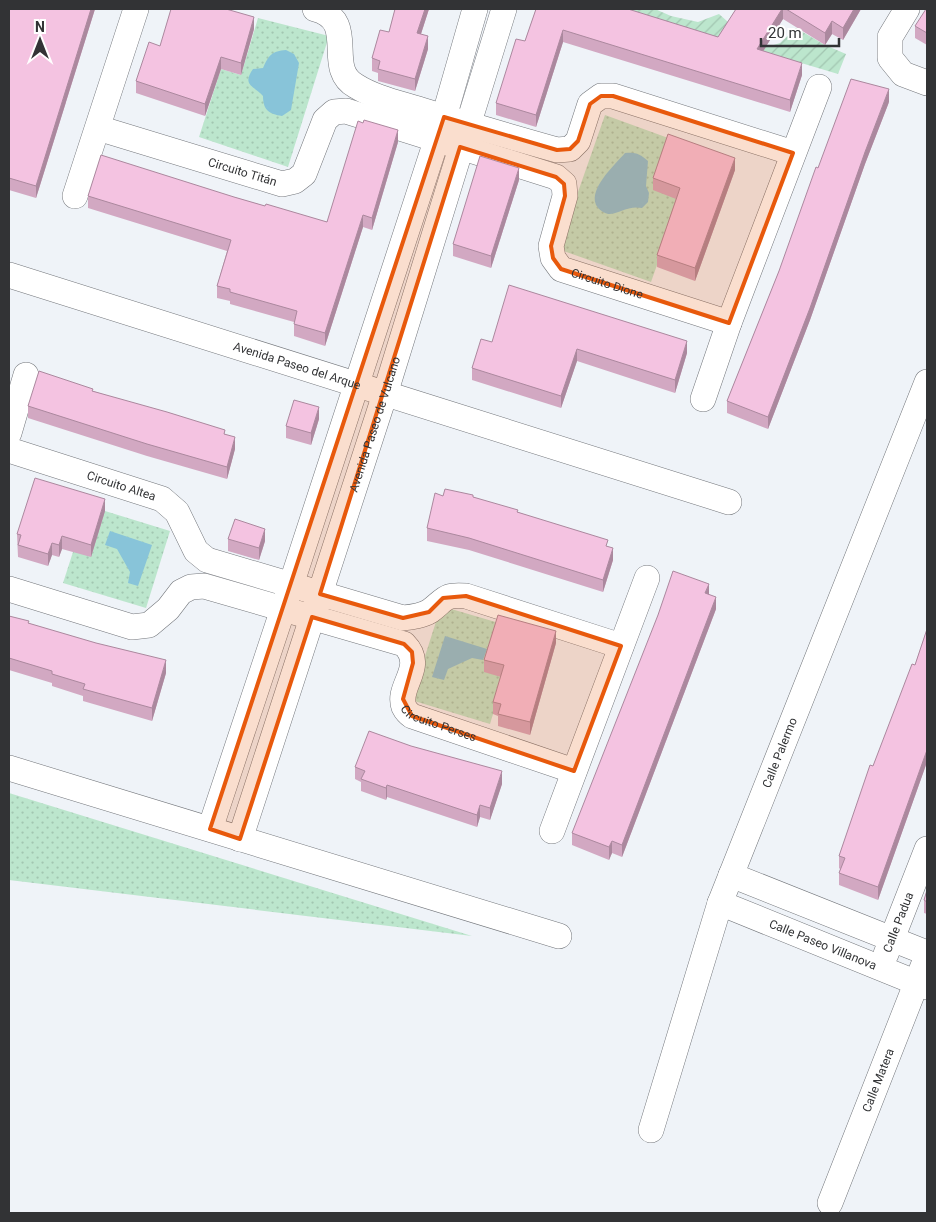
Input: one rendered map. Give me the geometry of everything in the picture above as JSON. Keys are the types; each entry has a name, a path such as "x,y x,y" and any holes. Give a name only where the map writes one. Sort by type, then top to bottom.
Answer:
{"street":[{"path":"76,196 136,9"},
{"path":"315,9 333,17 338,27 342,69 346,78 355,86 379,96 440,128 460,147"},
{"path":"210,829 440,128 476,9"},
{"name":"Avenida Paseo de Vulcano","path":"240,839 384,394 504,9"},
{"path":"907,9 890,37 890,58 903,74 927,83"},
{"path":"703,399 729,323 819,87"},
{"path":"440,128 468,124 557,150 570,149 578,141 590,104 601,96 613,96 793,152"},
{"name":"Circuito Titán","path":"98,128 282,184 295,181 304,174 325,120 334,112 346,111 440,128"},
{"name":"Circuito Dione","path":"460,147 556,177 564,184 565,196 551,246 553,258 561,269 729,323"},
{"name":"Avenida Paseo del Arque","path":"9,275 729,502"},
{"path":"9,433 26,375"},
{"name":"Calle Palermo","path":"652,1130 720,903 926,388"},
{"name":"Circuito Altea","path":"9,450 162,499 177,512 196,551 207,560 320,594"},
{"path":"552,831 647,578"},
{"path":"9,589 132,627 149,625 168,609 181,592 192,587 204,586 312,617"},
{"path":"320,594 403,618 416,617 429,612 443,598 455,595 466,596 621,646"},
{"name":"Circuito Perses","path":"312,617 404,644 412,652 413,662 403,699 404,708 412,716 574,771"},
{"path":"9,768 559,936"},
{"name":"Calle Padua","path":"880,968 927,849"},
{"path":"731,875 927,954"},
{"name":"Calle Paseo Villanova","path":"720,903 922,984"},
{"name":"Calle Matera","path":"830,1203 922,984 927,954"}],"highlighted area":[{"path":"601,96 613,96 793,153 729,323 561,269 553,258 551,246 565,196 564,184 556,177 460,147 320,594 403,618 429,612 443,598 466,596 621,646 574,771 412,716 403,699 413,663 412,652 404,644 312,617 240,839 210,829 444,117 557,150 570,149 578,141 590,104"}],"green space":[{"path":"622,9 655,9 671,16 698,22 719,14 736,29 767,47 780,43 796,28 825,45 846,54 838,74"},
{"path":"258,18 329,36 288,167 199,137 221,69 241,75"},
{"path":"605,115 671,139 680,200 651,282 558,249"},
{"path":"105,511 170,531 146,608 63,583 73,552"},
{"path":"441,606 499,623 504,678 490,724 411,700"},
{"path":"9,793 472,936 9,880"}],"water":[{"path":"286,50 294,54 299,63 291,110 282,116 274,114 266,108 263,96 251,85 248,79 253,69 263,68 271,54"},
{"path":"625,153 638,154 648,161 646,186 649,193 648,202 642,208 637,207 607,214 598,208 595,194 603,179"},
{"path":"110,531 152,545 138,586 128,583 130,572 117,549 105,545"},
{"path":"445,636 487,649 483,660 472,658 448,669 444,680 432,677"}],"building":[{"path":"9,9 91,9 36,186 9,178"},
{"path":"171,9 226,9 254,17 241,63 221,57 205,104 136,81 149,42 160,46"},
{"path":"395,9 425,9 417,33 428,36 415,79 378,69 380,61 372,58 380,30 389,32"},
{"path":"536,9 628,9 718,37 736,9 782,9 757,49 802,63 790,100 563,30 536,115 496,103 516,39 525,41"},
{"path":"786,9 854,9 843,28 832,21 825,33"},
{"path":"927,9 927,33 915,26"},
{"path":"851,79 889,89 810,308 768,417 727,401 779,271 816,167 818,168"},
{"path":"364,120 398,130 372,218 363,215 325,333 294,324 297,311 230,292 230,289 217,286 231,240 88,196 101,155 234,197 265,206 266,204 327,222 358,121 363,123"},
{"path":"668,134 735,158 695,268 657,255 680,188 653,178"},
{"path":"480,156 519,168 491,256 453,244"},
{"path":"509,285 687,341 675,380 577,349 561,396 472,368 481,339 492,342"},
{"path":"39,371 93,389 92,391 225,430 224,434 235,437 227,467 28,406"},
{"path":"294,400 319,407 311,433 286,426"},
{"path":"35,478 105,499 91,545 62,536 59,545 52,543 48,554 18,545 21,535 17,534"},
{"path":"445,489 473,495 473,497 518,510 517,512 608,540 606,546 613,548 603,580 469,538 427,528 435,493 443,496"},
{"path":"235,519 265,529 259,548 228,539"},
{"path":"673,571 709,584 705,593 716,597 622,845 612,841 609,847 572,833 658,615"},
{"path":"498,615 556,631 530,722 498,714 501,704 493,702 504,665 484,660"},
{"path":"9,616 96,643 166,660 152,708 83,689 85,684 52,674 52,671 9,658"},
{"path":"927,629 927,750 878,887 839,873 845,858 839,856 870,765 873,766 912,664 915,665"},
{"path":"369,731 411,746 502,771 490,808 480,805 477,815 387,785 386,788 361,779 365,771 355,767"},
{"path":"927,890 927,902 924,900"}]}
